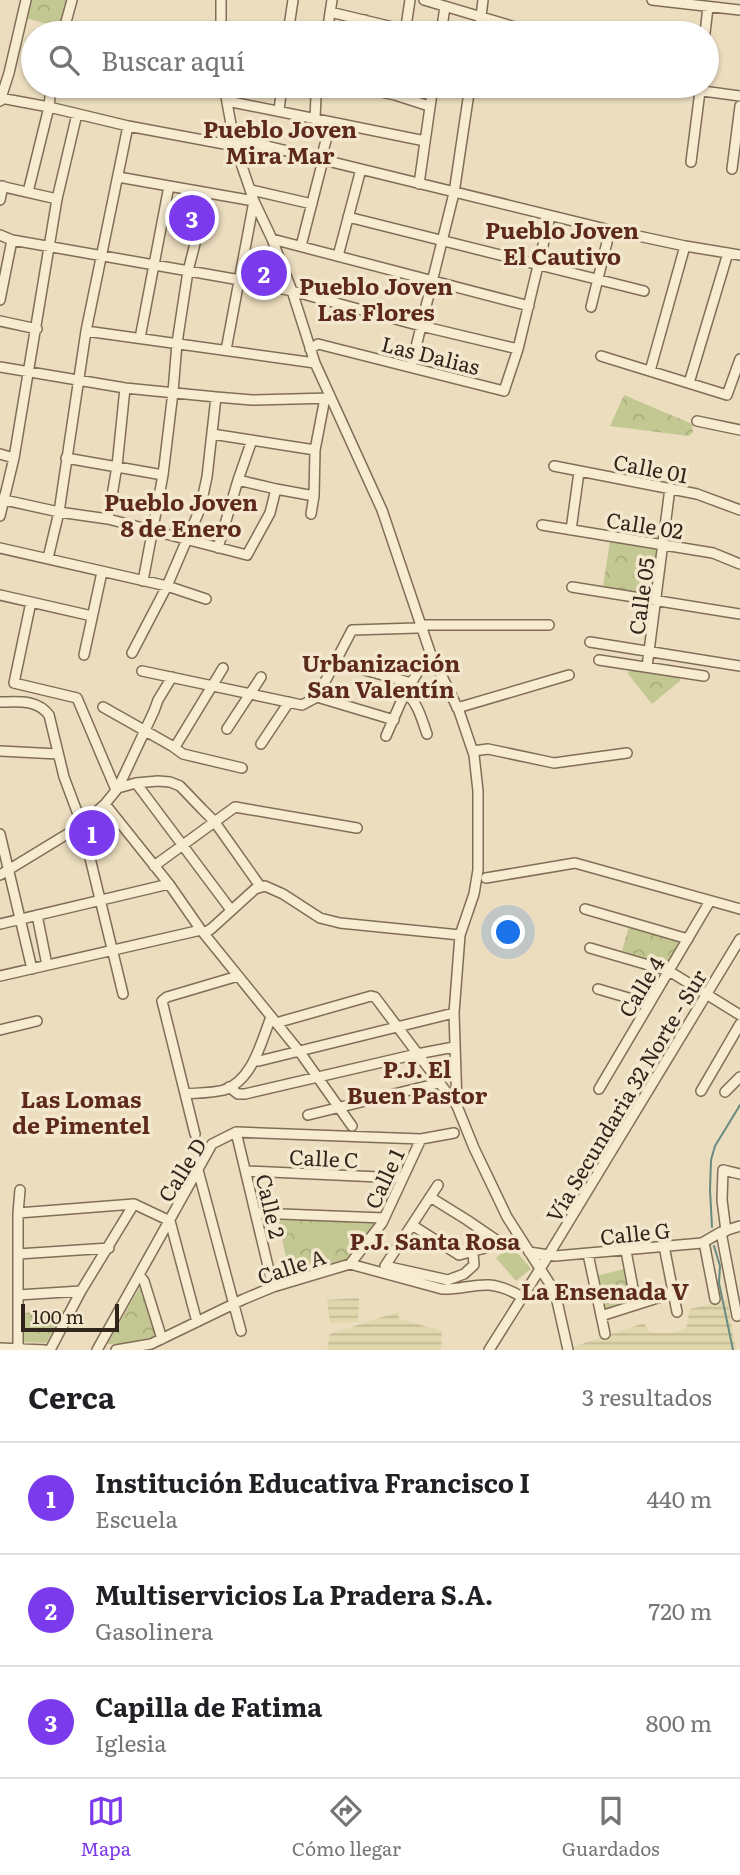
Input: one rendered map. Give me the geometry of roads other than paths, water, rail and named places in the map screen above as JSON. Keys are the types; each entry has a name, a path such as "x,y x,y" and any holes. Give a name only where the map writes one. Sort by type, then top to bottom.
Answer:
{"street":[{"path":"21,21 26,0"},
{"path":"67,21 72,0"},
{"path":"221,21 222,0"},
{"path":"290,21 293,0"},
{"path":"329,21 332,0"},
{"path":"407,21 410,0"},
{"path":"424,0 491,21"},
{"path":"480,21 483,0"},
{"path":"652,0 740,10"},
{"path":"443,21 445,6"},
{"path":"706,21 708,7"},
{"path":"330,12 368,21"},
{"path":"21,22 9,74 0,99 235,146 246,141 610,230 740,255"},
{"path":"719,93 740,96"},
{"path":"29,192 50,98"},
{"path":"226,98 235,146 254,201 292,291 328,398 382,510 430,652 457,708 473,751 478,791 478,870 474,894 460,935 454,1013 457,1107"},
{"path":"279,110 280,98"},
{"path":"315,118 318,98"},
{"path":"411,98 429,106"},
{"path":"419,184 431,98"},
{"path":"411,367 454,193 468,98"},
{"path":"691,162 699,98"},
{"path":"227,101 425,141"},
{"path":"732,169 740,106"},
{"path":"0,516 14,458 58,199 78,114"},
{"path":"301,246 331,122"},
{"path":"48,558 59,512 86,331 128,126"},
{"path":"338,256 361,169"},
{"path":"118,177 254,201"},
{"path":"0,200 2,186 58,199"},
{"path":"140,338 169,186"},
{"path":"251,190 312,204"},
{"path":"143,581 163,475 177,343 188,271 208,193"},
{"path":"226,350 254,201"},
{"path":"0,235 12,240 292,291 517,349 550,216"},
{"path":"348,217 644,291"},
{"path":"592,307 610,230"},
{"path":"272,239 529,306"},
{"path":"0,300 12,240"},
{"path":"650,371 685,246"},
{"path":"689,383 728,253"},
{"path":"0,321 37,330"},
{"path":"86,331 315,363"},
{"name":"Las Dalias","path":"310,349 318,344 505,391 517,349"},
{"path":"601,356 727,395 740,359"},
{"path":"0,367 125,388 216,397 252,400 328,398"},
{"path":"108,519 117,466 125,388"},
{"path":"132,653 167,586 200,509 207,477 216,397"},
{"path":"311,514 315,450 328,398"},
{"path":"696,421 740,430"},
{"path":"212,434 315,450"},
{"path":"218,548 252,440"},
{"path":"0,454 14,458"},
{"path":"66,458 163,475"},
{"name":"Calle 01","path":"554,467 697,494 740,510"},
{"path":"571,530 579,472"},
{"path":"238,480 314,496"},
{"name":"Calle 05","path":"647,667 670,488"},
{"path":"2,499 59,512 108,519 247,555 270,513 276,489"},
{"name":"Calle 02","path":"542,525 713,553 740,564"},
{"path":"0,548 167,586 206,599"},
{"path":"84,655 102,572"},
{"path":"572,587 740,614"},
{"path":"0,595 92,616"},
{"path":"31,602 14,683 77,698 117,789"},
{"path":"142,671 302,705 317,697 352,630 417,628 420,625 549,625"},
{"path":"590,642 740,666"},
{"path":"386,736 406,693 430,652"},
{"path":"599,660 704,676"},
{"path":"335,662 412,683"},
{"path":"174,747 223,668"},
{"path":"457,708 569,675"},
{"path":"4,873 82,825 105,804 117,789 158,700 172,677"},
{"path":"227,729 261,677"},
{"path":"406,693 421,714 427,734"},
{"path":"317,697 394,720"},
{"path":"0,702 33,703 43,708 48,715 64,777 82,825 123,994"},
{"path":"261,744 289,702"},
{"path":"103,707 183,754 242,768"},
{"path":"473,751 488,749 554,763 627,753"},
{"path":"0,751 58,754"},
{"path":"117,789 136,783 158,781 180,786 214,821 260,886"},
{"path":"136,783 231,910"},
{"path":"105,804 169,884 202,931 299,1051 352,1126"},
{"path":"154,866 236,807 357,828"},
{"path":"0,834 4,873 20,919 32,969"},
{"path":"486,878 575,863 740,909"},
{"path":"0,924 169,884"},
{"path":"0,976 211,929 260,886 273,888 320,918 340,923 460,935"},
{"name":"Calle 4","path":"599,1089 710,901"},
{"path":"585,909 688,939"},
{"path":"37,915 47,965"},
{"name":"Vía Secundaria 32 Norte - Sur","path":"489,1350 740,939"},
{"path":"590,948 669,971 740,1016"},
{"path":"195,1133 162,1001 167,997 238,976"},
{"path":"598,989 649,1004"},
{"path":"273,1020 371,996 378,1000 457,1107 519,1239 555,1292 568,1350"},
{"path":"254,1061 454,1013"},
{"path":"185,1094 222,1090 237,1082 254,1061 273,1020"},
{"path":"0,1030 37,1021"},
{"path":"701,1091 740,1024"},
{"path":"229,1087 240,1095 454,1046"},
{"path":"726,1092 740,1077"},
{"path":"308,1115 439,1083"},
{"name":"Calle D","path":"97,1350 212,1144 236,1132 421,1139 454,1133"},
{"name":"Calle 2","path":"236,1132 273,1287"},
{"name":"Calle 1","path":"349,1264 384,1218 421,1139"},
{"path":"198,1170 241,1331"},
{"path":"737,1316 723,1231 723,1170 740,1174"},
{"name":"Calle C","path":"246,1171 401,1178"},
{"path":"438,1185 385,1266 448,1280 464,1275 474,1265 473,1253"},
{"path":"18,1349 20,1190"},
{"path":"430,1198 502,1244"},
{"path":"0,1348 48,1350 134,1204"},
{"path":"18,1213 134,1204 170,1221 197,1322"},
{"path":"256,1213 384,1218"},
{"path":"412,1225 459,1255 519,1239"},
{"name":"Calle G","path":"529,1252 548,1255 588,1254 704,1242 723,1231 740,1226"},
{"path":"704,1242 715,1299"},
{"path":"664,1246 677,1312"},
{"path":"18,1254 108,1248"},
{"path":"626,1251 636,1304"},
{"path":"588,1254 605,1334"},
{"name":"Calle A","path":"116,1350 151,1344 273,1287 349,1264 442,1289 453,1290 486,1284 507,1289 522,1297"},
{"path":"140,1276 144,1281 162,1339"},
{"path":"18,1295 81,1291"},
{"path":"601,1316 673,1293"}],"waterway":[{"path":"712,1227 711,1160 715,1146 740,1105"},
{"path":"714,1246 720,1266 719,1283 733,1350"}],"place":[{"name":"Capilla de Fatima","path":"192,218"},
{"name":"Multiservicios La Pradera S.A.","path":"264,273"},
{"name":"Institución Educativa Francisco I","path":"92,833"}],"district":[{"name":"Pueblo Joven Mira Mar","path":"280,141"},
{"name":"Pueblo Joven El Cautivo","path":"562,242"},
{"name":"Pueblo Joven Las Flores","path":"376,298"},
{"name":"Pueblo Joven 8 de Enero","path":"181,514"},
{"name":"Urbanización San Valentín","path":"381,675"},
{"name":"P.J. El Buen Pastor","path":"417,1081"},
{"name":"Las Lomas de Pimentel","path":"81,1111"},
{"name":"P.J. Santa Rosa","path":"435,1240"},
{"name":"La Ensenada V","path":"605,1290"}]}
